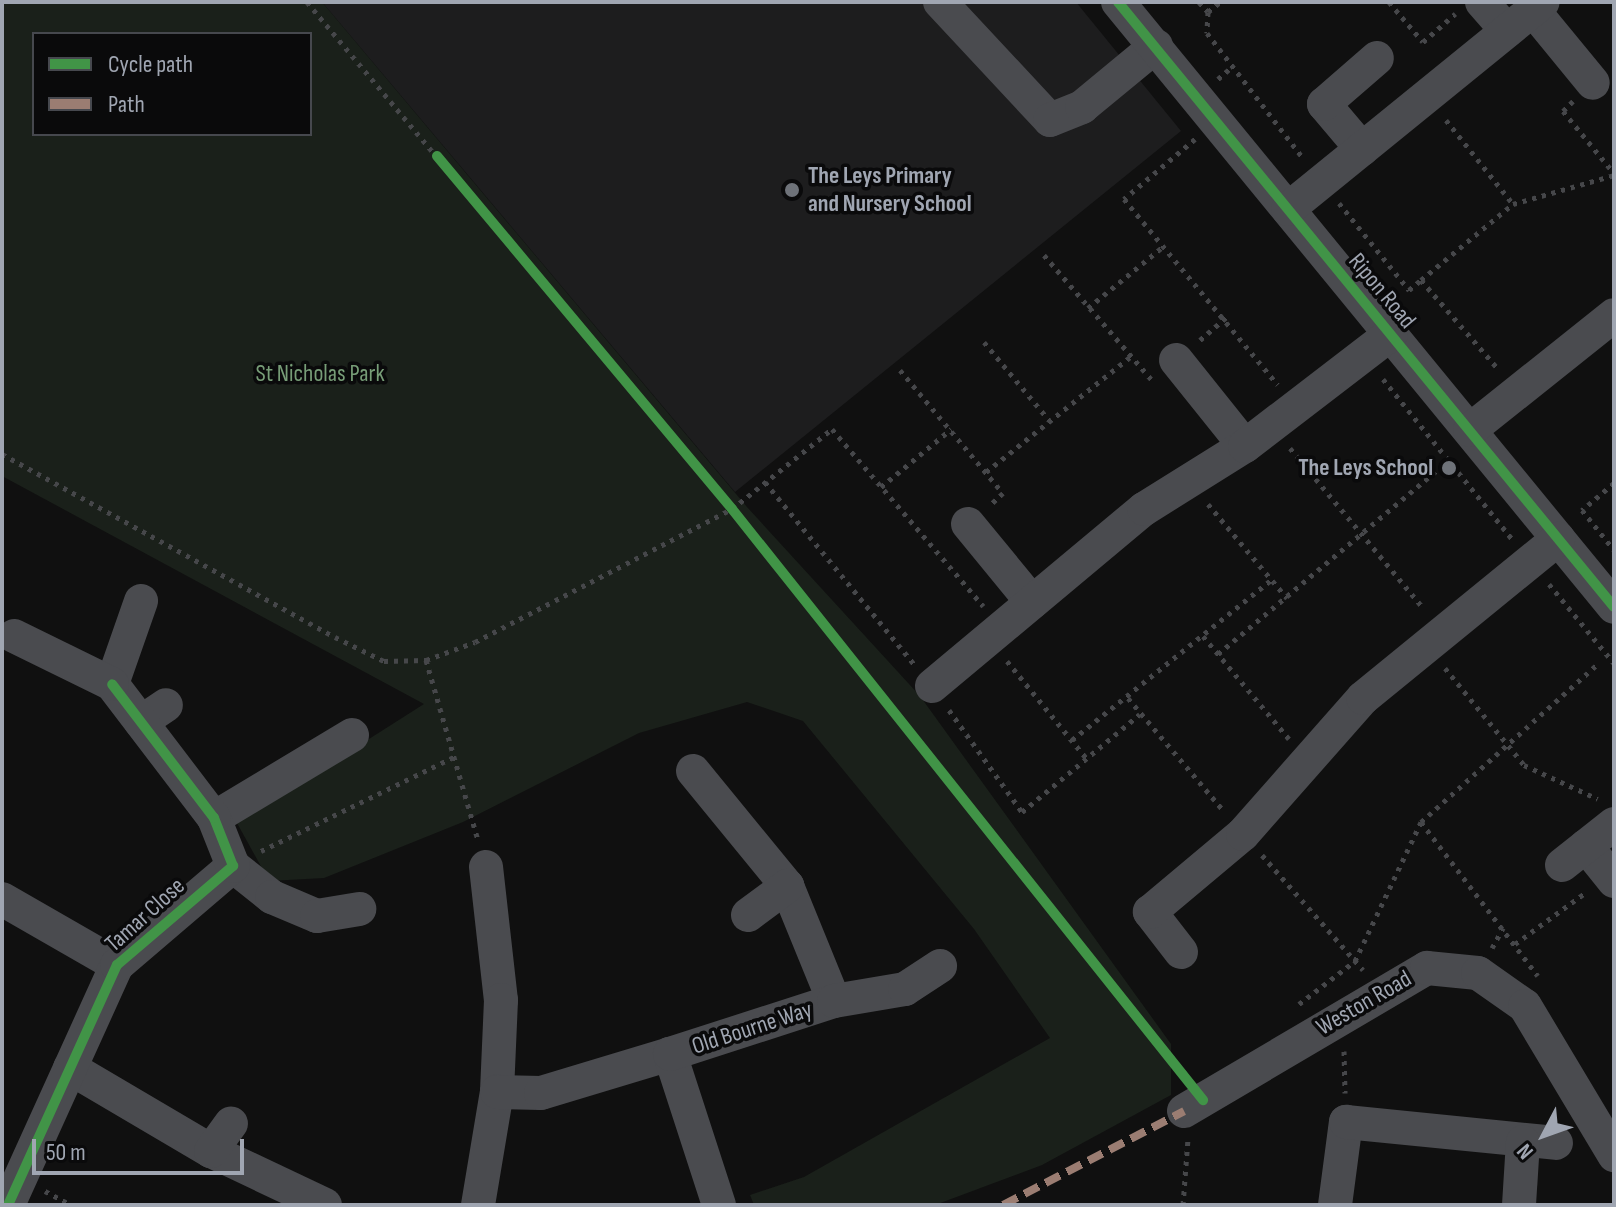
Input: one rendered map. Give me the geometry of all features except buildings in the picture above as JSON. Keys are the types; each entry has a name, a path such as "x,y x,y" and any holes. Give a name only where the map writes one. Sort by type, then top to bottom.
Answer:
{"street":[{"path":"940,2 1050,120 1082,107 1156,46"},
{"name":"Ripon Road","path":"1118,2 1156,46 1204,131 1288,209 1614,607"},
{"path":"1482,2 1528,14 1593,83"},
{"path":"1288,209 1528,14"},
{"path":"1362,149 1324,104 1377,58"},
{"path":"1470,430 1614,315"},
{"name":"Ripon Road","path":"932,686 1144,509 1190,482 1270,426 1391,334"},
{"path":"1163,370 1270,426"},
{"path":"968,524 1032,602"},
{"path":"1181,952 1150,912 1243,834 1363,698 1558,539"},
{"path":"112,684 141,601"},
{"path":"14,636 112,684 154,713 214,818 233,866 272,897 317,916 359,909"},
{"path":"214,818 352,735"},
{"name":"Old Bourne Way","path":"693,771 733,825 787,886 834,1001"},
{"path":"1610,810 1574,856 1612,878"},
{"name":"Tamar Close","path":"8,1205 117,965 233,866"},
{"path":"478,1205 497,1092 501,1000 486,867"},
{"path":"748,915 787,886"},
{"name":"Tamar Close","path":"2,899 117,965"},
{"name":"Old Bourne Way","path":"497,1092 541,1093 834,1001 868,992 905,989 940,966"},
{"name":"Weston Road","path":"1192,1106 1343,1014 1427,968 1478,973 1525,1006 1614,1155"},
{"name":"Old Bourne Way","path":"670,1054 719,1205"},
{"path":"70,1068 242,1168 325,1205"},
{"path":"1335,1205 1346,1122 1539,1142 1519,1199"},
{"path":"211,1151 231,1123"}],"path":[{"path":"307,2 732,509 1192,1106 1183,1205"},
{"path":"1199,2 1208,12 1207,33 1409,290 1513,204 1614,174 1563,111 1593,83"},
{"path":"1208,12 1220,2"},
{"path":"1389,2 1423,42 1470,2"},
{"path":"1428,97 1513,204"},
{"path":"1202,154 1204,131"},
{"path":"1204,131 1124,199 1165,245 1270,426 1364,535 1524,765 1600,800 1610,810"},
{"path":"1088,308 1165,245"},
{"path":"1044,255 1130,357 1163,370"},
{"path":"1421,280 1518,392"},
{"path":"984,342 1049,420"},
{"path":"1365,356 1614,663"},
{"path":"986,472 1130,357"},
{"path":"900,370 1003,493 934,550"},
{"path":"2,454 384,661 426,660 475,642 732,509 832,429 934,550 1087,759"},
{"path":"881,487 951,429"},
{"path":"1218,654 1364,535 1448,461"},
{"path":"1190,482 1287,598"},
{"path":"1614,483 1582,510 1614,550"},
{"path":"1072,740 1271,580"},
{"path":"1203,636 1308,761"},
{"path":"426,660 486,867"},
{"path":"1355,961 1421,822 1511,748 1599,663"},
{"path":"233,866 454,757"},
{"path":"1421,822 1548,989"},
{"path":"1515,944 1612,878"},
{"path":"1343,1014 1346,1122"}],"shaded area":[{"name":"The Leys Primary and Nursery School","path":"322,2 1076,2 1181,131 735,492"}],"green space":[{"name":"St Nicholas Park","path":"2,2 322,2 747,507 920,696 1171,1044 1171,1095 1042,1165 935,1205 754,1205 750,1195 804,1177 1050,1038 974,929 803,721 747,702 639,733 463,822 324,878 269,881 237,823 424,704 2,476"}],"marked path":[{"path":"1003,1205 1184,1111"}],"cycle path":[{"path":"1118,2 1614,607"},
{"path":"437,156 732,509 1203,1100"},
{"path":"8,1205 117,965 233,866 214,818 112,684"}],"place":[{"name":"The Leys Primary and Nursery School","path":"792,190"},
{"name":"The Leys School","path":"1449,468"}]}
